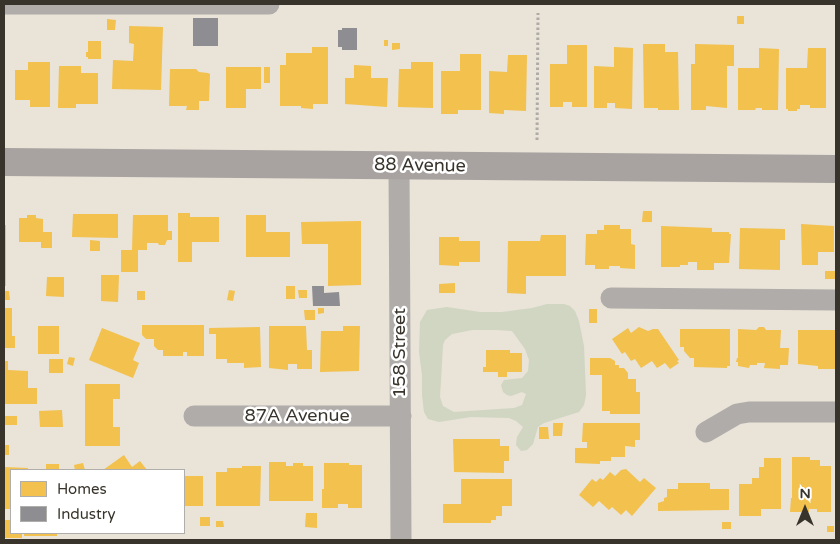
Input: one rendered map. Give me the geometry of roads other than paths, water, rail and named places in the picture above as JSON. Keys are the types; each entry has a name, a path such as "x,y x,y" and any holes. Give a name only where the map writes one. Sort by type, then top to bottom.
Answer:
{"main road":[{"name":"88 Avenue","path":"4,162 836,169"}],"street":[{"path":"4,4 269,4"},
{"name":"158 Street","path":"399,166 401,540"},
{"path":"612,298 836,300"},
{"path":"706,432 743,412 836,412"},
{"name":"87A Avenue","path":"194,416 401,416"}]}
